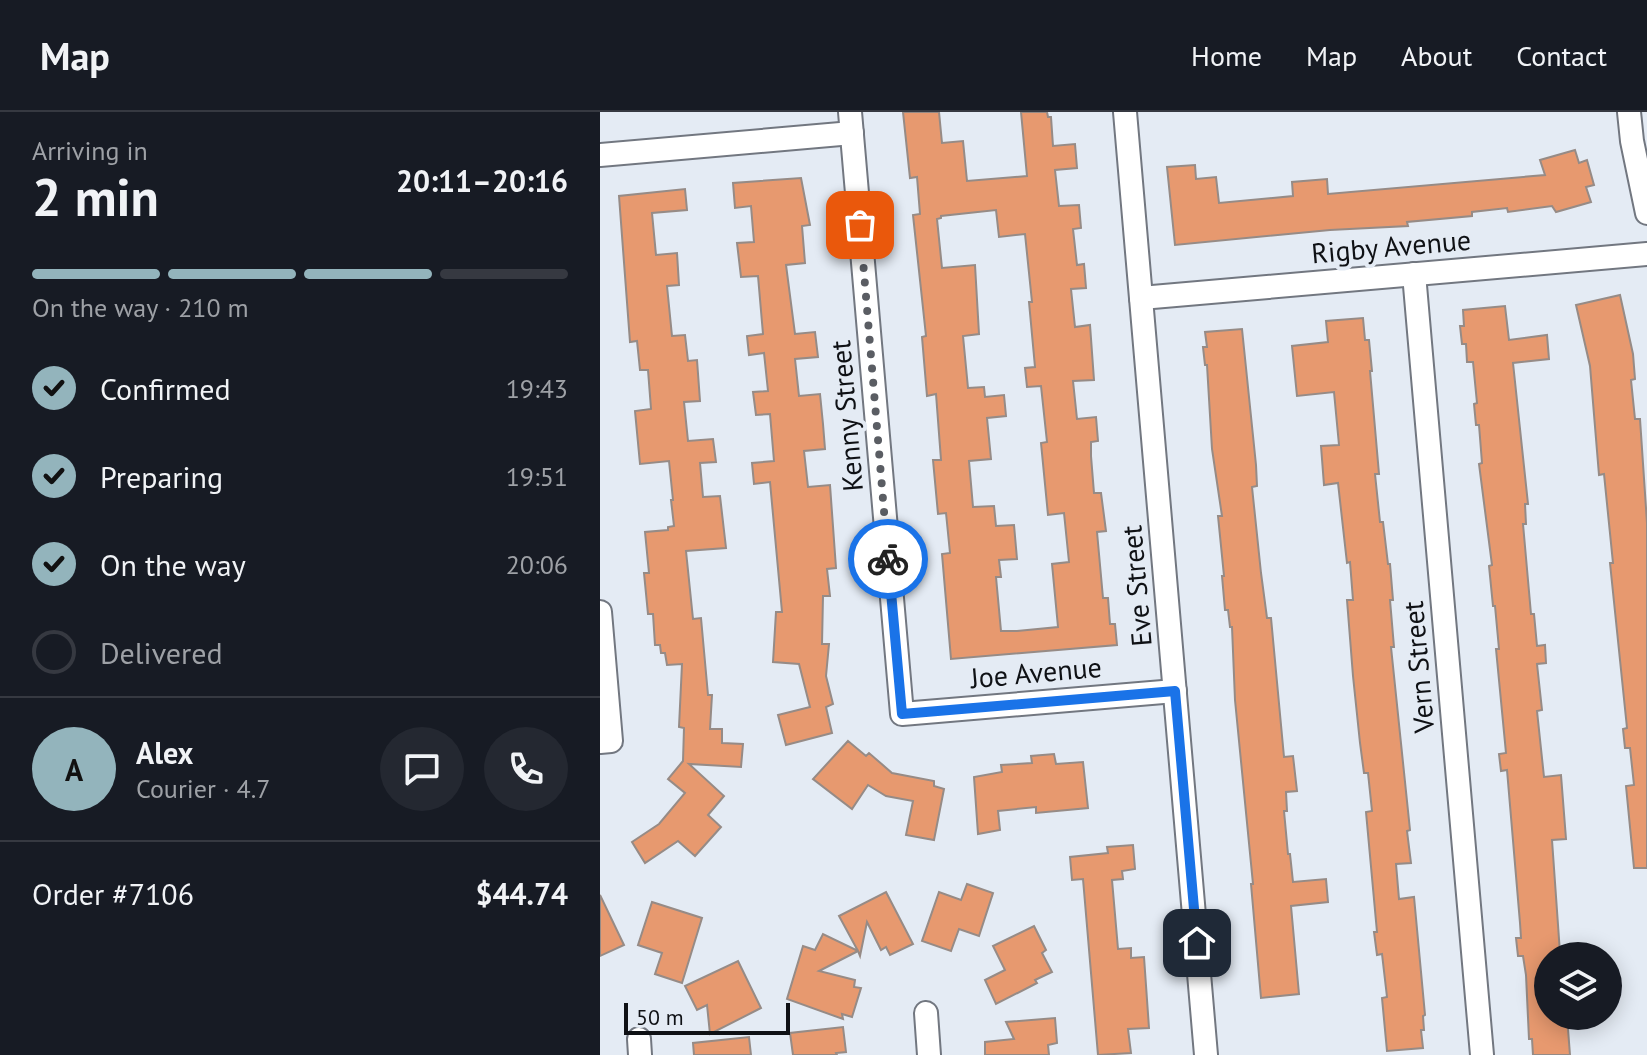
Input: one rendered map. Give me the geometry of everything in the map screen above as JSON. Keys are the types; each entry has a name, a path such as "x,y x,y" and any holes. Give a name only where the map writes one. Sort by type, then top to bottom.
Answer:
{"street":[{"name":"Eve Street","path":"1125,112 1206,1055"},
{"path":"1629,112 1636,167 1647,213"},
{"path":"600,155 851,123"},
{"name":"Kenny Street","path":"851,123 902,714"},
{"name":"Rigby Avenue","path":"1141,298 1647,254"},
{"name":"Vern Street","path":"1414,274 1482,1055"},
{"path":"600,612 606,742"},
{"name":"Joe Avenue","path":"902,714 1175,691"},
{"path":"926,1013 929,1055"}],"building":[{"path":"903,112 939,112 942,143 963,141 967,181 1027,176 1021,112 1047,112 1051,117 1053,146 1075,144 1077,168 1055,170 1059,206 1079,205 1081,228 1073,229 1077,265 1084,264 1086,288 1071,289 1075,327 1090,325 1094,380 1073,381 1077,419 1096,417 1098,441 1091,442 1091,456 1094,493 1101,493 1106,531 1097,532 1103,598 1108,598 1110,624 1115,624 1117,645 951,659 942,554 950,553 946,513 938,514 933,460 941,460 936,394 927,396 922,337 926,336 913,215 920,214 917,177 910,178","holes":["996,210 999,237 1025,234 1035,367 1025,368 1027,387 1041,386 1047,442 1041,443 1048,515 1064,513 1069,562 1052,564 1058,627 1001,631 996,577 1001,577 999,560 1017,559 1014,525 996,526 994,506 973,507 969,461 991,459 987,418 1006,416 1004,395 985,397 984,387 968,388 963,336 979,334 975,265 942,268 937,219"]},
{"path":"1575,150 1579,163 1587,160 1594,185 1586,187 1591,202 1556,212 1552,206 1508,212 1507,208 1472,212 1472,216 1407,222 1408,226 1175,245 1167,167 1195,165 1196,179 1216,177 1219,203 1293,196 1292,182 1327,179 1328,194 1545,175 1540,160"},
{"path":"801,178 810,225 802,226 805,263 786,265 795,334 815,332 818,357 795,359 799,396 820,394 825,449 804,451 808,487 830,485 836,568 827,569 830,596 823,596 822,644 829,644 826,676 833,704 826,707 832,733 786,745 778,715 810,707 799,664 773,662 776,612 782,612 770,482 754,484 752,463 774,461 770,414 756,415 753,392 768,391 764,353 749,355 747,336 763,334 758,276 741,277 737,243 754,242 751,206 735,208 733,183"},
{"path":"685,189 687,210 652,213 656,255 677,253 679,285 667,286 672,336 685,335 688,361 697,360 700,401 684,402 688,441 713,439 716,462 700,463 703,497 720,496 726,548 686,551 693,619 701,618 708,695 712,695 710,729 722,729 722,743 743,744 741,767 689,764 724,796 708,815 721,827 695,856 678,841 645,863 632,842 659,824 685,793 668,779 683,761 684,728 679,727 682,664 667,665 665,653 661,653 660,645 655,645 653,614 648,614 644,573 649,573 645,532 668,530 668,527 674,526 673,500 669,461 640,464 635,411 651,409 648,370 640,370 637,341 630,342 619,196"},
{"path":"1620,295 1633,354 1635,379 1631,380 1635,419 1640,419 1647,523 1647,868 1634,868 1626,786 1634,785 1630,748 1625,748 1623,729 1627,728 1604,474 1599,475 1590,366 1576,305"},
{"path":"1505,306 1509,340 1547,335 1549,359 1513,363 1528,504 1525,504 1526,524 1523,524 1531,614 1534,614 1537,646 1545,645 1546,663 1537,664 1542,710 1537,711 1544,777 1561,775 1566,839 1552,840 1559,942 1534,942 1534,1030 1568,1030 1570,1055 1533,1055 1532,1039 1529,1039 1526,975 1523,956 1518,956 1516,938 1521,938 1507,770 1501,771 1499,754 1506,753 1496,649 1499,649 1489,566 1492,565 1479,464 1482,463 1474,404 1477,403 1473,362 1467,362 1466,344 1462,344 1460,326 1464,326 1463,310"},
{"path":"1363,318 1372,371 1379,474 1375,474 1380,522 1383,522 1390,564 1394,647 1391,647 1410,830 1407,831 1411,863 1396,864 1399,899 1414,897 1425,1015 1424,1030 1421,1030 1423,1048 1387,1051 1382,998 1387,997 1382,954 1377,955 1374,932 1377,932 1366,812 1372,811 1368,773 1364,773 1360,743 1347,600 1353,600 1350,562 1347,563 1338,483 1324,485 1321,446 1339,445 1334,392 1297,396 1292,346 1328,342 1326,321"},
{"path":"1242,329 1256,465 1257,486 1252,487 1261,573 1267,618 1271,618 1284,757 1293,756 1297,791 1286,792 1287,811 1284,811 1288,854 1293,882 1326,879 1328,902 1291,906 1299,994 1261,998 1235,700 1232,627 1228,610 1225,610 1218,516 1222,516 1212,449 1207,365 1203,347 1207,347 1205,332"},
{"path":"848,741 866,756 869,753 892,773 934,781 934,786 944,789 934,840 906,835 913,801 886,796 868,785 852,809 813,779"},
{"path":"1054,754 1056,764 1083,762 1088,808 1036,813 1036,807 998,811 1000,830 978,834 974,777 1002,772 1001,765 1032,763 1031,756"},
{"path":"1133,845 1135,869 1122,871 1123,879 1112,880 1118,949 1131,948 1131,958 1144,957 1149,1028 1128,1029 1131,1053 1098,1055 1083,879 1072,880 1070,857 1108,853 1107,847"},
{"path":"967,884 993,893 979,936 959,929 951,951 922,941 939,892 961,900"},
{"path":"886,892 913,944 890,955 886,947 881,950 867,922 860,956 839,916"},
{"path":"600,895 624,945 600,956"},
{"path":"652,902 702,918 682,983 655,974 662,953 638,945"},
{"path":"1034,926 1046,950 1042,953 1052,972 996,1004 985,980 1005,970 993,946"},
{"path":"823,934 858,951 819,971 855,980 854,987 861,988 852,1017 842,1014 843,1019 787,999 803,946 815,950"},
{"path":"738,961 761,1008 710,1034 707,1005 697,1010 685,986"},
{"path":"1055,1018 1057,1043 1048,1045 1049,1055 985,1055 985,1042 1014,1039 1006,1022"},
{"path":"843,1027 846,1052 837,1055 793,1055 790,1033"},
{"path":"749,1037 751,1055 694,1055 693,1043"}],"way so far":[{"path":"860,225 888,559"}],"route":[{"path":"888,559 902,714 1175,691 1197,943"}]}
